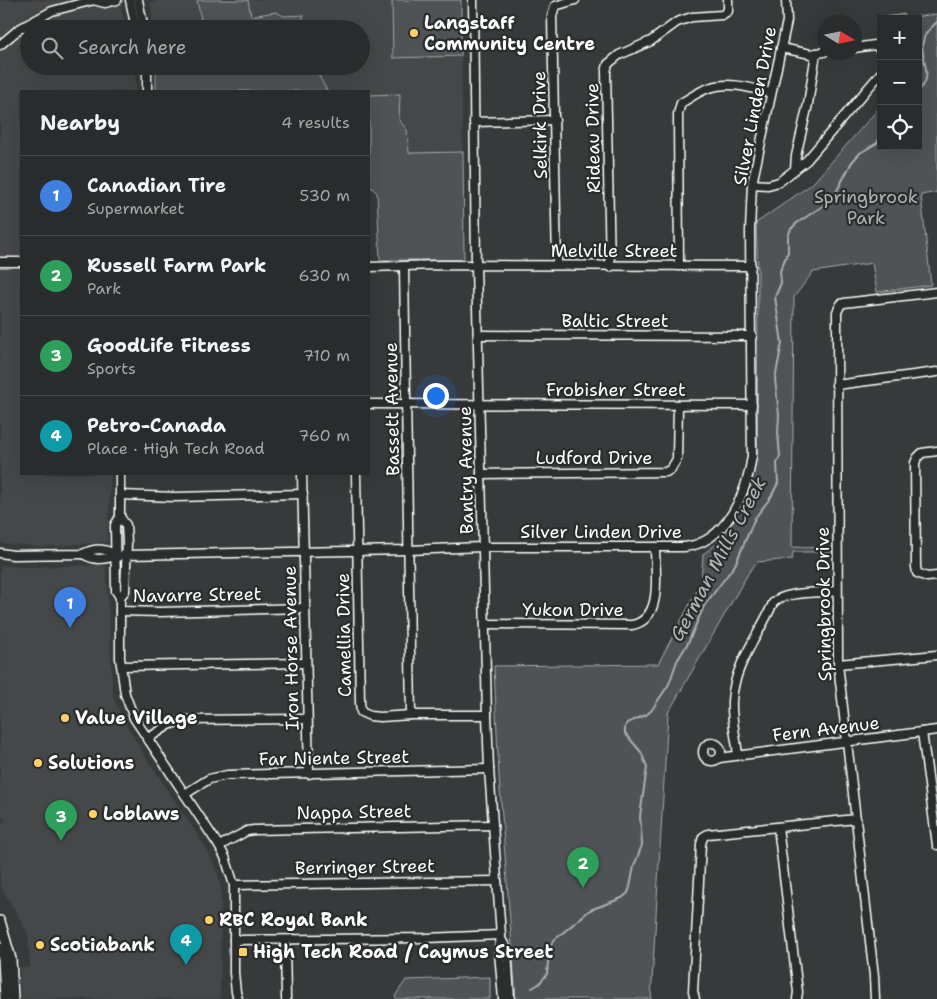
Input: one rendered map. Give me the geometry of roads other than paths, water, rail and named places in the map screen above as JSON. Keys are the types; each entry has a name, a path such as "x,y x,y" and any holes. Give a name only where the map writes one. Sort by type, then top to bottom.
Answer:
{"main road":[{"path":"0,921 11,959 13,999"},
{"path":"0,948 5,999"}],"street":[{"path":"36,20 52,11 94,0 106,3 117,0"},
{"path":"130,0 134,20"},
{"path":"138,0 142,20"},
{"name":"Bantry Avenue","path":"473,0 476,266 487,715 503,999"},
{"name":"Selkirk Drive","path":"557,265 552,16 555,6 575,0"},
{"name":"Rideau Drive","path":"610,267 606,72 608,64 619,55 651,41 676,22 692,18 722,15 728,11 728,0"},
{"name":"Silver Linden Drive","path":"0,553 13,555 83,554 90,559 110,559 115,555 482,547 655,548 696,546 716,534 722,528 742,495 749,477 752,456 752,184 770,93 787,21 786,0"},
{"path":"0,45 20,28"},
{"path":"862,47 877,47"},
{"path":"781,48 802,53 817,53"},
{"path":"795,169 796,156 819,60"},
{"path":"147,90 148,75"},
{"path":"752,184 774,184 795,169 814,152 877,78"},
{"path":"679,266 678,114 681,103 708,88 716,87 747,86 770,93"},
{"path":"474,122 555,120"},
{"path":"0,262 20,262"},
{"name":"Melville Street","path":"370,267 557,265 610,267 751,266"},
{"name":"Bassett Avenue","path":"404,267 411,715"},
{"name":"Springbrook Drive","path":"875,999 874,976 838,664 837,316 841,304 844,302 937,292"},
{"name":"Baltic Street","path":"478,335 752,336"},
{"path":"836,385 937,372"},
{"name":"Frobisher Street","path":"370,404 752,405"},
{"name":"Ludford Drive","path":"481,474 666,472 671,469 677,459 678,405"},
{"path":"937,451 922,453 916,458 917,573 927,577 937,576"},
{"path":"120,475 120,517 116,525 115,555 116,591 120,597 122,666 125,694 134,718 225,857 234,884 236,997"},
{"name":"Iron Horse Avenue","path":"302,475 309,774"},
{"path":"356,475 358,551"},
{"path":"120,495 176,497 302,494"},
{"path":"120,517 126,525 125,591 120,597"},
{"name":"Yukon Drive","path":"485,624 623,625 641,623 647,618 656,600 655,548"},
{"name":"Camellia Drive","path":"358,551 361,712 374,717 487,715"},
{"path":"738,755 732,702 734,686 743,659 773,603 778,598 788,595 838,591"},
{"name":"Navarre Street","path":"120,611 154,612 304,608"},
{"path":"838,664 937,655"},
{"path":"122,666 306,663"},
{"path":"147,739 169,725 184,720 307,720"},
{"name":"Fern Avenue","path":"719,758 937,730"},
{"path":"922,732 935,810 937,845"},
{"name":"Far Niente Street","path":"185,794 209,779 226,775 489,770"},
{"path":"695,999 693,990 701,844 703,837 708,834 856,819"},
{"name":"Nappa Street","path":"219,846 246,831 254,830 493,825"},
{"path":"778,827 798,992 797,999"},
{"name":"Berringer Street","path":"234,884 497,881"},
{"path":"234,940 501,937"},
{"name":"Bantry Avenue","path":"501,937 507,950 510,999"},
{"path":"285,940 286,999"}],"waterway":[{"name":"German Mills Creek","path":"922,86 926,79 923,52 924,38 937,22"},
{"name":"German Mills Creek","path":"532,988 539,984 547,974 549,949 553,941 590,910 622,898 628,893 634,866 642,845 640,816 647,767 641,752 625,733 625,727 627,723 651,711 669,684 677,661 688,643 704,606 735,565 755,518 771,497 778,483 777,463 780,456 779,415 775,379 782,343 775,297 781,283 780,271 788,252 788,236 791,229 797,223 832,200 852,162 860,153 877,143"}],"place":[{"name":"Langstaff Community Centre","path":"414,33"},
{"name":"Canadian Tire","path":"70,628"},
{"name":"Value Village","path":"65,718"},
{"name":"Solutions","path":"38,763"},
{"name":"Loblaws","path":"93,814"},
{"name":"GoodLife Fitness","path":"61,841"},
{"name":"Russell Farm Park","path":"583,888"},
{"name":"RBC Royal Bank","path":"209,920"},
{"name":"Scotiabank","path":"40,945"},
{"name":"High Tech Road / Caymus Street","path":"243,952"},
{"name":"Petro-Canada","path":"186,965"}],"park label":[{"name":"Springbrook Park","path":"866,207"}]}
